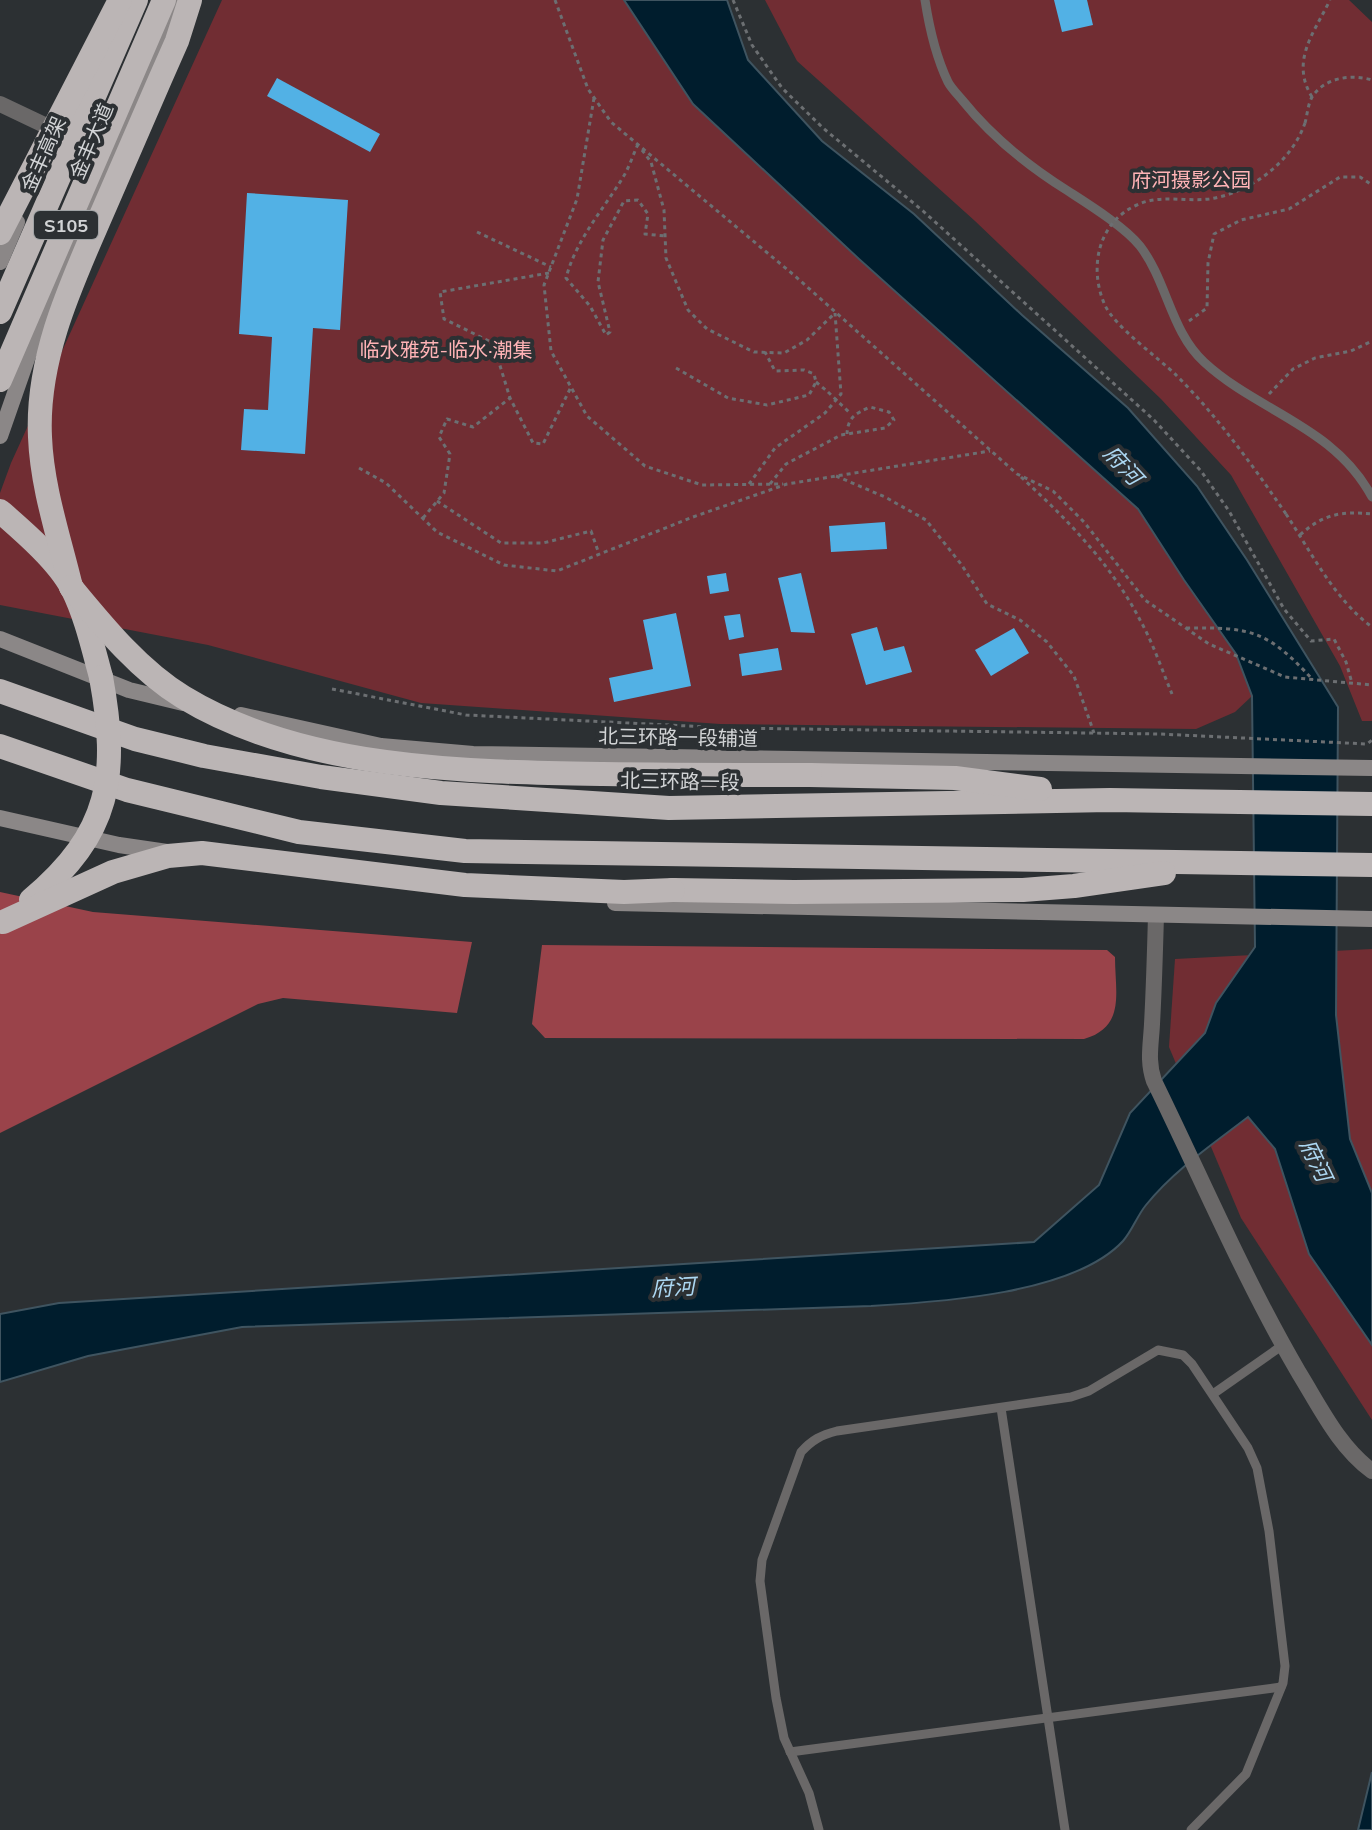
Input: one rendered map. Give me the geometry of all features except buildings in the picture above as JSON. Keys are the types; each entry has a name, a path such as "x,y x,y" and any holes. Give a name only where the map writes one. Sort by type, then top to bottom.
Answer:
{"highway":[{"path":"0,233 120,0"},
{"name":"S105","path":"0,380 122,65 136,0"},
{"name":"S105","path":"122,65 164,0"},
{"path":"1,922 50,884 71,863 91,832 105,793 109,740 106,703 92,644 71,587 54,522 41,457 41,408 55,330 177,41 190,0"},
{"name":"金丰高架","path":"0,312 122,65"},
{"path":"0,511 33,542 109,632 156,677 182,696 244,728 287,742 448,770 533,774 955,778 1110,800"},
{"name":"北三环路一段","path":"0,691 135,739 204,756 321,777 441,793 669,808 1110,800 1362,804"},
{"path":"0,746 127,790 299,832 465,851 1372,865"},
{"path":"1,922 113,872 168,856 202,853 465,885 624,892 1023,890 1074,886 1246,861"},
{"path":"1347,865 1372,873"}],"main road":[{"path":"0,262 113,0"},
{"name":"金丰大道","path":"0,436 29,353 179,0"},
{"name":"北三环路一段辅道","path":"0,639 129,690 381,746 473,754 1364,768"},
{"path":"0,818 119,845 331,878 496,897 651,904 1372,919"}],"street":[{"path":"0,104 57,131"},
{"path":"1156,915 1149,1052 1154,1081 1257,1299 1325,1417 1347,1448 1372,1471"}],"lane":[{"path":"925,0 928,21 948,83 984,127 1039,172 1094,208 1139,245 1165,291 1179,328 1203,361 1327,443 1360,474 1372,497"},
{"path":"1213,1394 1283,1345"},
{"path":"819,1830 809,1793 790,1752 776,1698 760,1581 762,1560 801,1452 821,1435 837,1431 1071,1397 1089,1391 1158,1350 1183,1355 1192,1364 1248,1448 1260,1477 1285,1666 1281,1687 1246,1774 1191,1830"},
{"path":"1001,1408 1065,1830"},
{"path":"790,1752 1281,1687"}],"path":[{"path":"555,0 588,89 611,122 835,313 1060,512 1109,569 1141,620 1172,694"},
{"path":"733,0 752,45 782,88 823,128 923,211 1154,420 1192,461 1229,511 1284,609 1311,641 1334,639 1353,684"},
{"path":"1312,97 1303,83 1305,48 1330,0"},
{"path":"1372,80 1355,76 1333,80 1312,97 1305,123 1291,149 1259,180 1209,199 1154,199 1135,205 1107,232 1096,253 1096,280 1105,307 1203,404 1286,514 1342,597 1372,627"},
{"path":"594,98 577,199 544,285 551,351 587,416 645,466 702,485 787,484 990,451"},
{"path":"638,144 651,162 664,210 666,258 688,310 707,329 754,352 784,353 807,340 835,313"},
{"path":"638,144 624,177 594,218 566,278 590,306 606,335 610,332 598,282 603,240 624,201 638,200 648,214 645,234 665,236"},
{"path":"1179,328 1207,308 1208,263 1214,234 1241,220 1289,209 1340,177 1360,177 1372,185"},
{"path":"477,232 551,267"},
{"path":"549,273 440,292 444,319 493,343 510,398 533,443 543,444 571,387"},
{"path":"749,484 775,448 825,413 841,394 835,313"},
{"path":"1262,401 1293,369 1315,358 1351,351 1372,341"},
{"path":"765,352 775,371 804,370 814,374 816,382 851,414"},
{"path":"676,368 728,398 767,405 809,395 816,382"},
{"path":"423,518 444,493 450,454 439,437 447,419 473,427 510,398"},
{"path":"770,484 786,464 847,434 885,428 894,420 889,412 870,407 851,414 847,434"},
{"path":"359,468 386,483 437,532 504,565 557,571 787,484"},
{"path":"1017,474 1053,491 1084,522 1145,600 1209,644 1285,677 1372,685"},
{"path":"835,476 885,497 926,520 961,564 987,604 1020,620 1047,642 1074,676 1094,733"},
{"path":"437,501 501,543 543,543 591,531 599,554"},
{"path":"1300,535 1315,521 1346,512 1372,514"},
{"path":"1185,628 1231,627 1264,637 1288,653 1313,680"},
{"path":"332,689 466,715 729,728 1094,733 1367,744 1372,740"}],"green space":[{"name":"临水雅苑-临水·潮集","path":"222,0 624,0 693,104 859,259 1138,509 1236,654 1252,696 1235,712 1196,729 720,724 421,703 208,645 0,605 0,493 11,463"},
{"name":"府河摄影公园","path":"765,0 1349,0 1372,22 1372,721 1362,721 1340,666 1231,475 1161,399 975,221 797,61"},
{"path":"1372,949 1372,1420 1241,1218 1169,1047 1175,959"}],"shaded area":[{"path":"0,892 93,912 472,942 457,1013 283,998 258,1004 0,1133"},
{"path":"542,945 1107,950 1115,957 1115,1007 1107,1026 1084,1039 545,1038 532,1024"}],"water":[{"name":"府河","path":"624,0 727,0 748,60 822,141 914,214 1128,408 1197,486 1338,707 1336,1015 1350,1139 1372,1193 1372,1345 1309,1254 1275,1149 1248,1117 1169,1180 1146,1205 1123,1241 1101,1259 1073,1273 1004,1292 933,1302 871,1306 242,1327 88,1356 0,1382 0,1314 59,1303 1034,1242 1099,1185 1130,1113 1205,1033 1216,1003 1255,947 1252,696 1236,654 1138,509 859,259 693,104"},
{"path":"1372,1772 1372,1830 1358,1830"}]}
